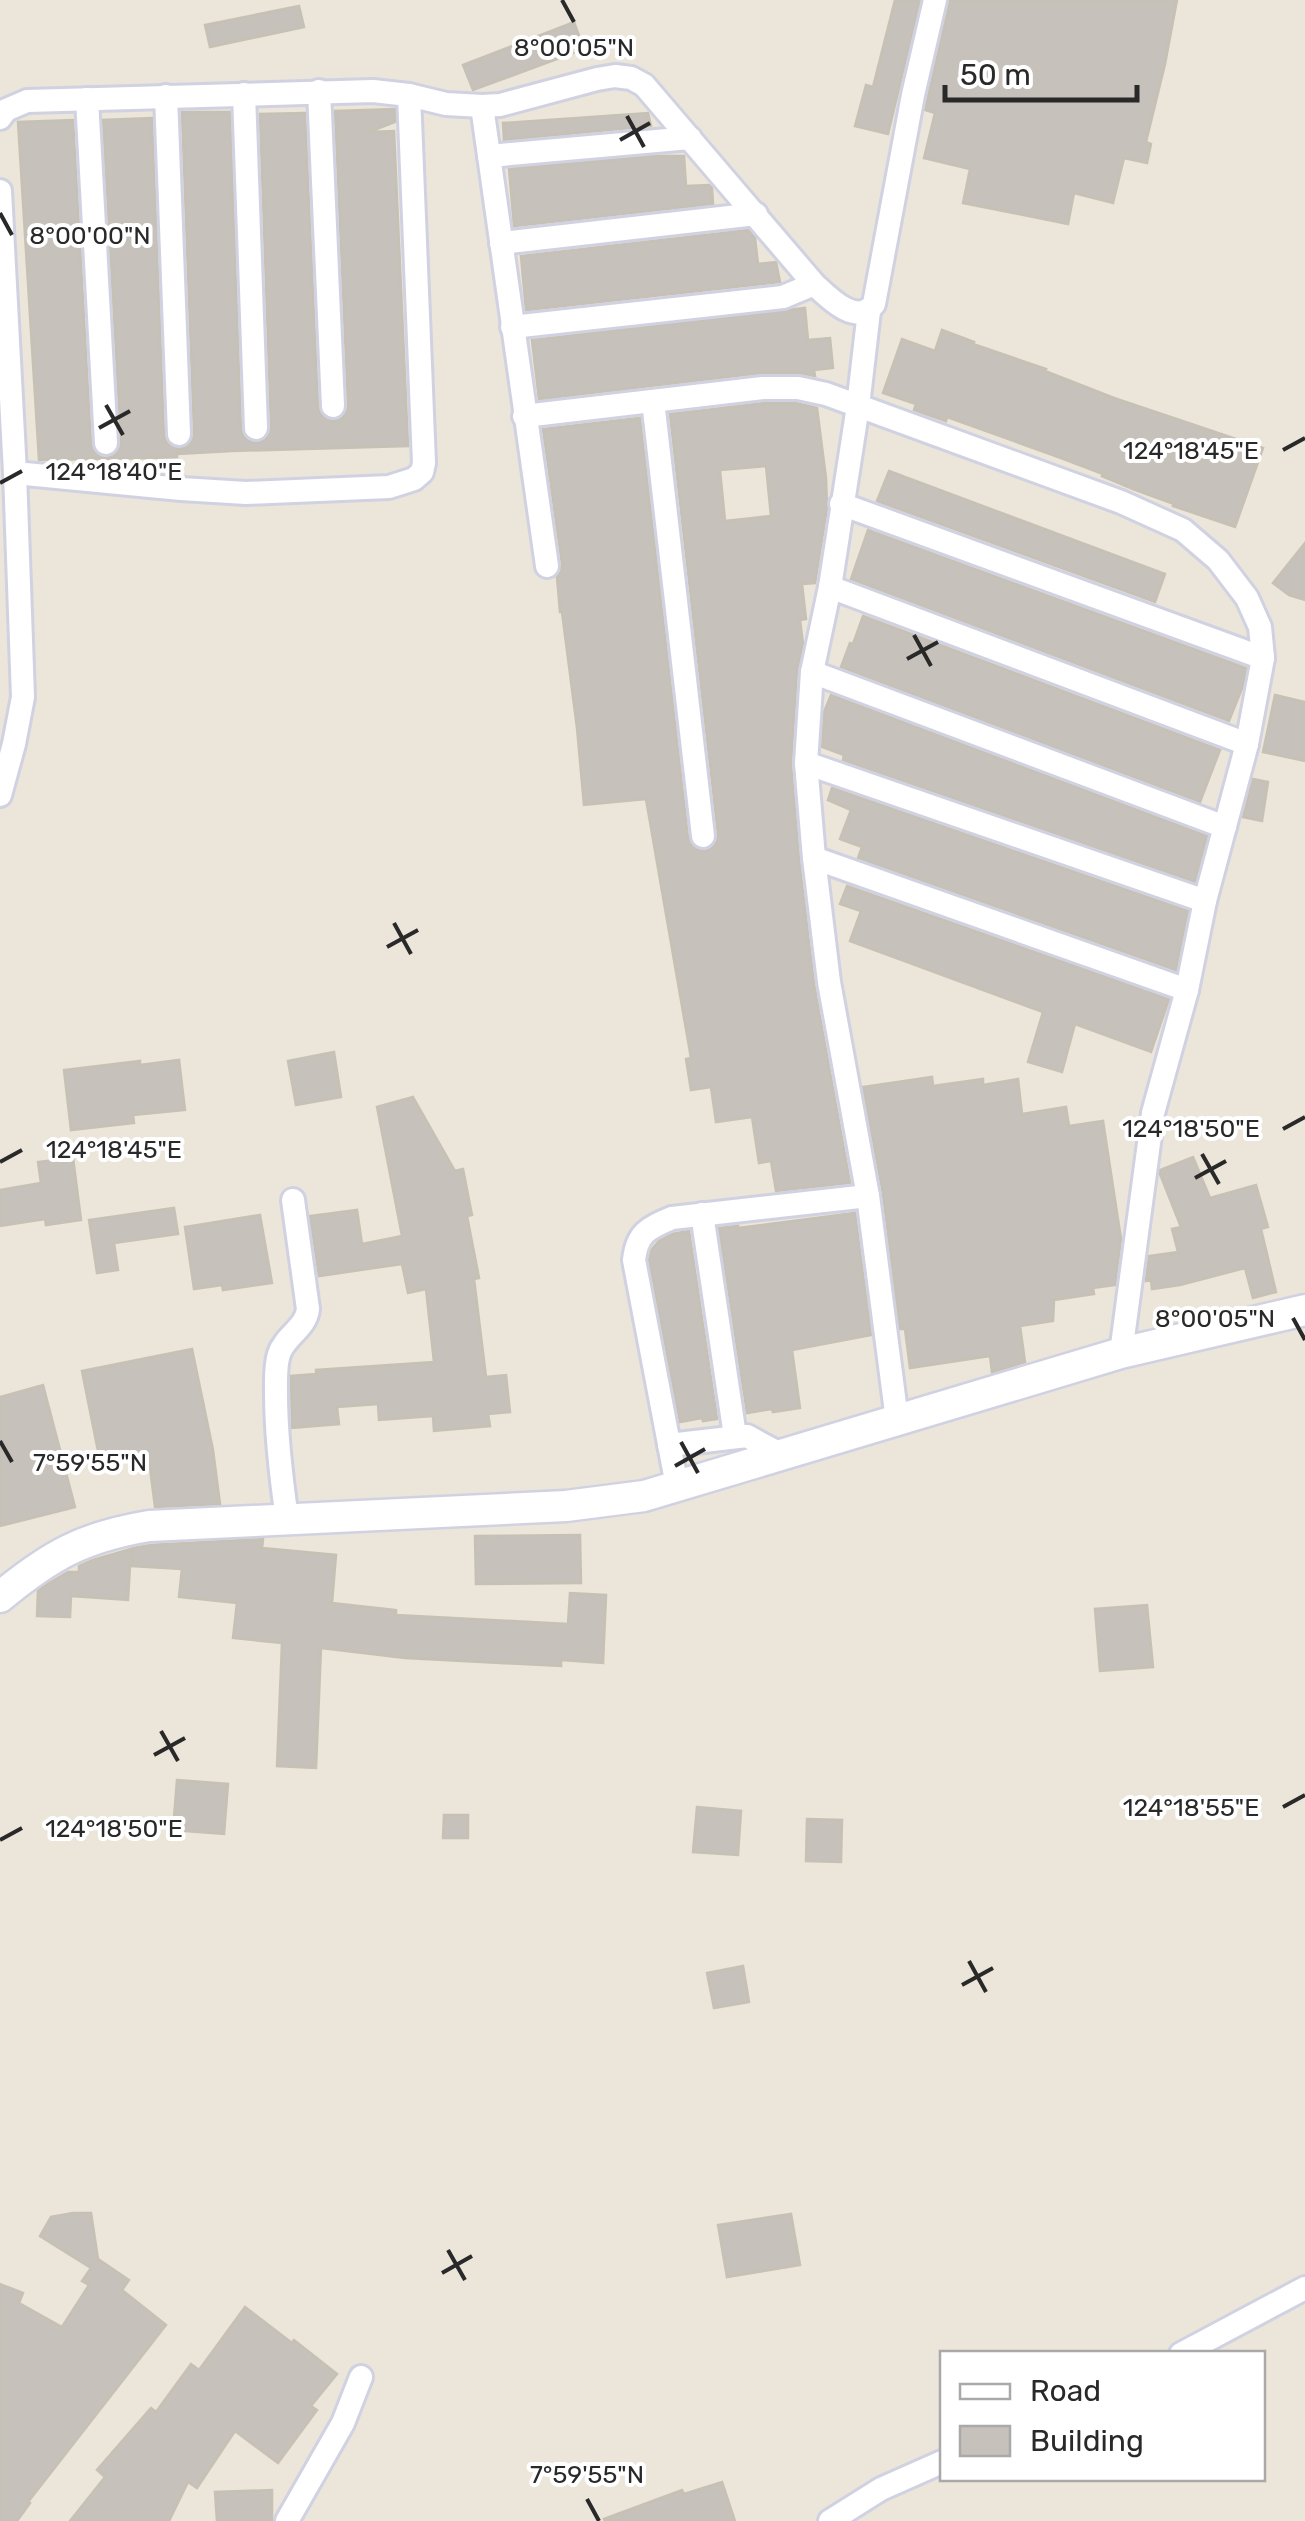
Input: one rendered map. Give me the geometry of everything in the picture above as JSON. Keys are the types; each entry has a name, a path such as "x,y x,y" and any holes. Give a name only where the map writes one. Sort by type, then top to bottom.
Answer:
{"street":[{"path":"897,1420 868,1196 829,982 806,763 812,672 830,587 870,311 912,95 936,0"},
{"path":"0,118 6,110 27,101 319,91 373,90 446,104 500,105 597,79 631,78 644,85 814,284 844,308 870,311"},
{"path":"319,91 333,406"},
{"path":"244,94 256,428"},
{"path":"15,473 246,493 389,487 414,479 422,472 409,95"},
{"path":"166,96 179,434"},
{"path":"86,99 106,442"},
{"path":"482,106 546,566"},
{"path":"489,156 690,138"},
{"path":"0,192 23,697 0,794"},
{"path":"501,243 756,214"},
{"path":"512,327 783,297 814,284"},
{"path":"524,416 764,388 798,388 826,394 1120,502 1184,530 1218,560 1247,598 1260,627 1264,658 1153,1113 1121,1354"},
{"path":"652,402 703,836"},
{"path":"841,504 1264,658"},
{"path":"830,587 1246,744"},
{"path":"812,672 1225,827"},
{"path":"806,763 1205,901"},
{"path":"814,858 1186,990"},
{"path":"678,1486 634,1260 641,1236 672,1218 868,1196"},
{"path":"287,1519 276,1439 276,1372 286,1340 306,1321 308,1309 293,1200"},
{"path":"702,1214 735,1436"},
{"path":"0,1597 56,1556 86,1540 117,1531 149,1526 566,1506 644,1496 1121,1354 1305,1310"},
{"path":"670,1444 735,1436 756,1439 782,1455"},
{"path":"1188,2351 1305,2288"},
{"path":"288,2521 343,2423 361,2377"},
{"path":"830,2521 881,2489 940,2463"}],"building":[{"path":"895,0 920,0 888,134 855,126 866,85 873,87"},
{"path":"950,0 1177,0 1146,142 1151,144 1147,163 1124,158 1113,203 1074,193 1068,224 963,203 970,169 924,158 935,113 925,110"},
{"path":"299,6 304,27 210,47 205,25"},
{"path":"574,22 584,49 473,90 463,65"},
{"path":"395,109 395,122 369,132 394,131 408,446 232,451 177,457 39,460 18,122 73,120 91,444 94,452 106,458 115,455 121,442 103,120 152,118 164,435 167,443 179,449 188,446 194,433 182,112 230,112 241,429 244,437 256,443 265,440 271,427 260,114 305,113 318,407 321,415 333,421 342,418 348,405 335,111"},
{"path":"648,113 651,126 504,140 503,123"},
{"path":"684,156 686,186 709,185 713,204 514,226 509,169"},
{"path":"748,230 755,238 758,264 776,262 780,282 526,310 521,256"},
{"path":"805,308 808,340 830,338 833,368 814,370 815,376 761,373 539,399 532,340"},
{"path":"942,330 1114,398 1263,448 1235,527 1173,506 1061,458 947,417 946,421 914,410 916,404 883,393 902,339 935,351"},
{"path":"764,403 796,403 817,408 827,508 815,583 802,584 806,619 800,620 803,644 797,671 791,764 814,984 850,1183 776,1191 771,1161 759,1163 752,1117 716,1122 711,1087 691,1090 686,1059 691,1058 646,799 584,805 560,612 557,577 562,564 543,429 640,418 688,838 696,849 706,851 716,843 670,414","holes":["766,466 771,516 725,521 720,470"]},
{"path":"889,471 1165,574 1155,602 877,501"},
{"path":"868,530 1246,668 1229,721 851,579"},
{"path":"1305,543 1305,600 1289,595 1273,583"},
{"path":"863,616 1220,750 1200,802 841,667"},
{"path":"831,695 1207,836 1195,882 843,760 844,755 822,747 824,712"},
{"path":"1275,695 1305,702 1305,761 1263,752"},
{"path":"1253,779 1268,782 1262,821 1243,817"},
{"path":"832,788 1188,911 1176,970 858,858 862,847 840,839 851,810 828,800"},
{"path":"847,886 1169,999 1151,1052 1075,1024 1062,1072 1028,1062 1043,1012 850,941 861,911 840,904"},
{"path":"334,1052 341,1097 296,1105 288,1061"},
{"path":"179,1060 185,1110 133,1115 134,1123 71,1130 64,1070"},
{"path":"932,1077 933,1086 983,1079 983,1085 1018,1079 1022,1114 1066,1107 1069,1126 1103,1121 1121,1239 1115,1285 1093,1288 1094,1294 1054,1300 1053,1321 1020,1326 1025,1362 992,1372 990,1356 910,1368 905,1329 900,1329 883,1194 863,1087"},
{"path":"413,1097 455,1171 463,1169 479,1278 474,1279 486,1377 506,1375 510,1412 488,1414 490,1426 434,1431 433,1416 379,1420 378,1404 337,1407 339,1424 292,1428 291,1376 316,1374 316,1370 434,1362 426,1289 408,1293 402,1264 319,1276 310,1216 357,1210 362,1244 402,1236 377,1107"},
{"path":"1193,1157 1210,1198 1256,1185 1268,1227 1261,1229 1276,1292 1253,1298 1245,1268 1152,1289 1151,1280 1146,1281 1149,1256 1178,1252 1172,1229 1181,1227 1160,1170"},
{"path":"73,1158 81,1220 46,1225 45,1219 0,1226 0,1190 41,1183 38,1162"},
{"path":"174,1208 178,1234 114,1243 118,1270 97,1273 89,1220"},
{"path":"855,1213 871,1335 792,1350 800,1408 747,1413 719,1228"},
{"path":"260,1215 272,1283 223,1290 222,1285 194,1289 185,1227"},
{"path":"689,1231 717,1419 680,1422 649,1260 659,1241"},
{"path":"192,1349 220,1504 155,1507 148,1452 100,1461 82,1371"},
{"path":"43,1385 75,1507 0,1526 0,1397"},
{"path":"580,1535 581,1583 476,1584 475,1536"},
{"path":"263,1539 262,1548 336,1555 332,1603 396,1610 396,1615 568,1624 570,1593 606,1595 603,1663 561,1660 561,1666 405,1658 321,1648 316,1768 277,1766 282,1643 233,1638 237,1603 179,1597 182,1569 132,1566 133,1548"},
{"path":"131,1549 128,1600 71,1596 70,1617 37,1616 38,1591 46,1585 68,1572 79,1572 79,1566 93,1560"},
{"path":"1147,1605 1153,1667 1100,1671 1095,1609"},
{"path":"177,1780 228,1784 224,1834 173,1830"},
{"path":"697,1807 741,1811 738,1855 693,1852"},
{"path":"444,1815 468,1815 468,1838 443,1838"},
{"path":"807,1819 842,1820 841,1862 806,1861"},
{"path":"743,1966 749,2002 714,2008 707,1973"},
{"path":"91,2213 98,2259 129,2280 122,2290 166,2325 17,2521 0,2521 0,2284 23,2293 19,2303 62,2327 89,2285 82,2281 91,2268 40,2236 51,2217"},
{"path":"791,2214 800,2265 727,2277 718,2225"},
{"path":"245,2307 337,2374 311,2406 317,2410 278,2463 235,2431 197,2488 188,2482 169,2521 70,2521 105,2477 97,2470 151,2408 156,2412 191,2364 199,2370"},
{"path":"722,2482 735,2521 604,2519 682,2490 684,2494"},
{"path":"272,2490 272,2521 217,2521 215,2492"}]}
